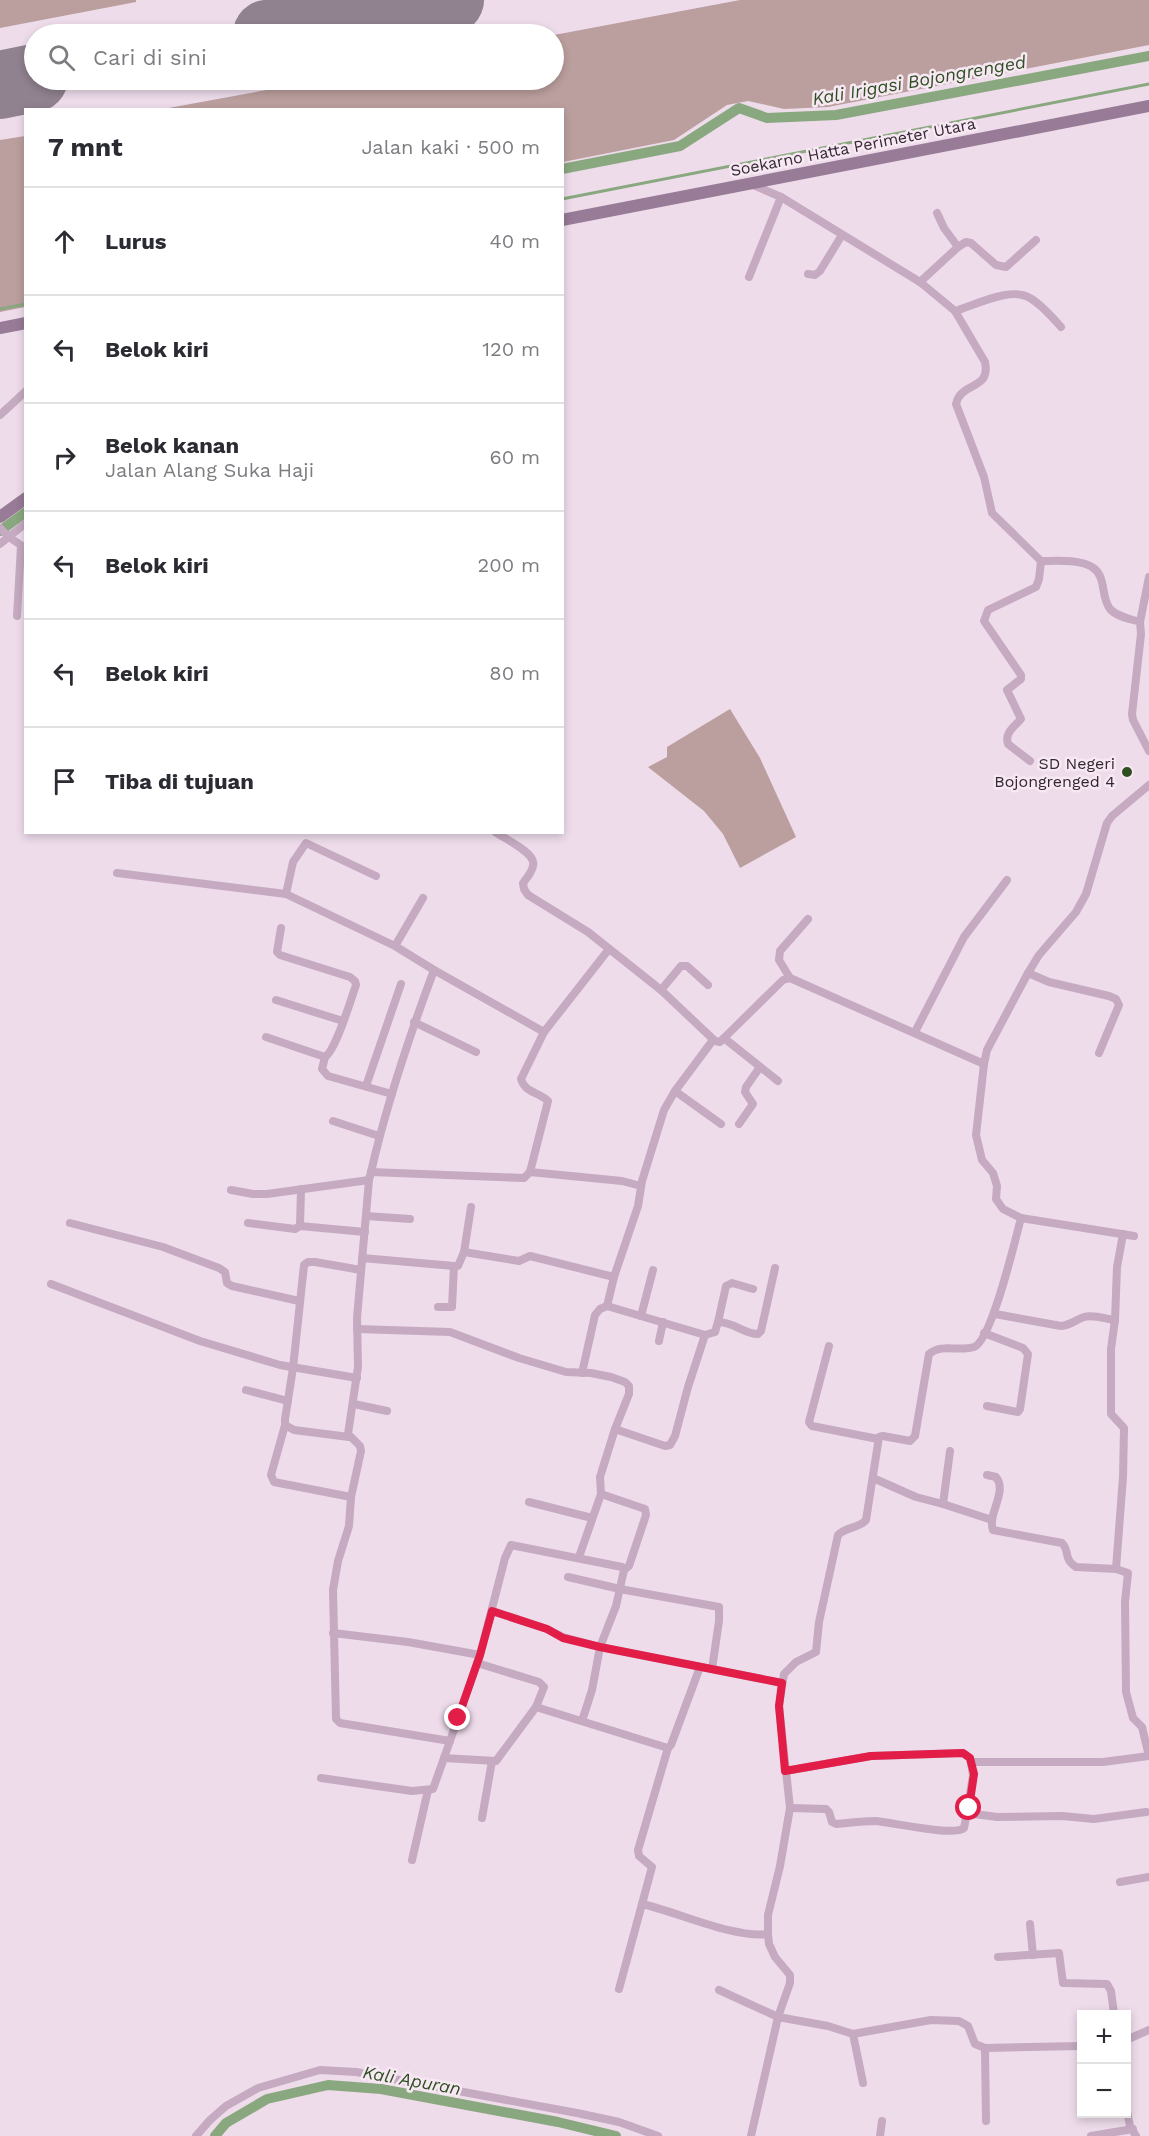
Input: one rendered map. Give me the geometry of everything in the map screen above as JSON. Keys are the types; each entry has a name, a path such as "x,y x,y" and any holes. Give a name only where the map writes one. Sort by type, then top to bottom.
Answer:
{"main road":[{"name":"Soekarno Hatta Perimeter Utara","path":"564,220 1149,105"},
{"path":"0,328 24,323"},
{"path":"0,517 24,499"}],"street":[{"path":"751,184 781,197 920,282 955,311 985,362 987,371 984,380 960,394 956,404 984,477 992,513 1041,561 1078,562 1094,567 1101,576 1105,600 1111,610 1123,617 1140,622"},
{"path":"749,277 781,197"},
{"path":"937,213 958,248"},
{"path":"808,274 815,275 820,271 842,235"},
{"path":"920,282 966,242 971,243 996,265 1006,267 1036,240"},
{"path":"955,311 1010,293 1022,294 1032,298 1061,327"},
{"path":"0,415 24,393"},
{"path":"0,544 5,533 24,525"},
{"path":"5,533 23,547 17,616"},
{"path":"1030,761 1006,740 1008,733 1021,719 1007,690 1021,679 1022,675 984,621 984,615 988,610 1036,587 1041,561"},
{"path":"1149,577 1140,622 1142,634 1133,720 1149,751"},
{"path":"1134,1236 1021,1218 1003,1209 996,1199 997,1186 993,1173 982,1160 976,1135 987,1050 1039,955 1076,912 1086,894 1107,823 1112,816 1149,785"},
{"path":"498,834 530,854 534,862 523,883 528,895 573,921 609,949 661,990 713,1040 720,1042 783,980 790,978"},
{"path":"286,894 293,862 306,843 376,876"},
{"path":"117,873 286,894 395,945 434,970 544,1032"},
{"path":"915,1032 964,938 1006,880"},
{"path":"395,945 423,898"},
{"path":"808,920 780,951 780,960 790,978 984,1064"},
{"path":"281,928 277,952 280,956 350,977 355,981 356,985 343,1021 332,1050 325,1057 322,1070 328,1076 392,1094"},
{"path":"231,1190 267,1194 370,1176 524,1178 530,1172 548,1101 528,1090 521,1079 544,1032 609,949"},
{"path":"661,990 681,966 687,966 708,985"},
{"path":"349,1437 348,1430 357,1378 357,1329 370,1176 379,1136 414,1022 434,970"},
{"path":"1028,973 1049,982 1116,999 1119,1005 1100,1053"},
{"path":"366,1086 401,984"},
{"path":"276,999 343,1021"},
{"path":"414,1022 476,1052"},
{"path":"266,1037 325,1057"},
{"path":"724,1038 778,1081"},
{"path":"607,1306 614,1277 638,1206 641,1186 664,1110 675,1091 713,1040"},
{"path":"739,1124 752,1108 753,1101 745,1092 760,1067"},
{"path":"675,1091 721,1124"},
{"path":"333,1121 379,1136"},
{"path":"530,1172 622,1181 641,1186"},
{"path":"300,1226 301,1189"},
{"path":"362,1258 454,1266 461,1263 471,1207"},
{"path":"366,1216 410,1219"},
{"path":"829,1346 809,1422 812,1426 878,1439 884,1436 913,1440 919,1419 929,1354 945,1348 976,1346 995,1314 1021,1218"},
{"path":"70,1222 163,1247 208,1264 225,1272 227,1283 232,1286 299,1301"},
{"path":"248,1223 295,1229 300,1226 365,1232"},
{"path":"1116,1569 1124,1428 1111,1414 1111,1349 1115,1320 1117,1267 1123,1234"},
{"path":"464,1252 519,1261 530,1256 614,1277"},
{"path":"351,1497 274,1482 271,1475 285,1425 302,1270 308,1262 315,1262 361,1270"},
{"path":"438,1307 452,1307 454,1266"},
{"path":"718,1322 732,1324 751,1334 759,1334 775,1268"},
{"path":"641,1316 653,1270"},
{"path":"51,1284 200,1341 293,1368 357,1378"},
{"path":"582,1373 594,1315 600,1309 607,1306 705,1335 715,1332 728,1284 753,1289"},
{"path":"995,1314 1061,1326 1068,1326 1090,1316 1115,1320"},
{"path":"660,1341 663,1322"},
{"path":"357,1329 450,1332 519,1358 566,1372 611,1377 629,1386 629,1394 600,1477 601,1494 579,1557"},
{"path":"984,1333 1023,1348 1028,1354 1018,1412 987,1406"},
{"path":"615,1429 665,1446 670,1445 675,1436 705,1335"},
{"path":"246,1390 288,1401"},
{"path":"354,1404 387,1411"},
{"path":"285,1425 294,1430 349,1437 360,1446 361,1451 351,1497 349,1526 338,1561 333,1590 338,1722 450,1741"},
{"path":"750,2136 778,2016 790,1983 790,1975 774,1957 768,1934 768,1915 780,1866 790,1808 779,1706 782,1683 788,1668 816,1652 819,1623 838,1535 843,1529 858,1526 866,1520 878,1439"},
{"path":"943,1504 950,1451"},
{"path":"972,1762 1103,1762 1149,1756 1142,1727 1133,1718 1126,1692 1125,1602 1129,1576 1126,1572 1116,1569 1076,1567 1067,1559 1065,1546 1062,1543 996,1532 992,1527 992,1520 1000,1485 996,1477 987,1474"},
{"path":"873,1478 916,1497 992,1520"},
{"path":"582,1721 592,1690 600,1647 616,1606 624,1570 629,1566 646,1515 645,1509 601,1494"},
{"path":"529,1502 592,1518"},
{"path":"321,1778 412,1791 434,1789 479,1659 505,1558 511,1545 579,1557 622,1567 624,1570"},
{"path":"568,1577 719,1607 712,1669"},
{"path":"492,1611 547,1629 563,1638 782,1683"},
{"path":"333,1633 408,1642 479,1659 539,1682 544,1687 536,1707 499,1759 492,1761 444,1758"},
{"path":"619,1989 652,1867 639,1856 638,1850 668,1748 700,1667"},
{"path":"536,1707 668,1748"},
{"path":"785,1771 871,1756 963,1753 969,1756 974,1774 964,1828 958,1831 934,1830 877,1821 836,1824 832,1822 826,1809 790,1808"},
{"path":"482,1818 492,1761"},
{"path":"412,1860 428,1790"},
{"path":"967,1814 997,1817 1062,1816 1094,1819 1146,1812"},
{"path":"1120,1882 1149,1877"},
{"path":"642,1904 739,1932 756,1935 768,1934"},
{"path":"1030,1923 1033,1955"},
{"path":"998,1957 1059,1953 1063,1981 1066,1984 1107,1984 1111,1991 1113,2010"},
{"path":"719,1990 778,2016 828,2026 853,2034 931,2020 959,2021 968,2025 975,2044 985,2048 1077,2046"},
{"path":"1131,2038 1149,2030"},
{"path":"853,2034 863,2083"},
{"path":"985,2048 986,2121"},
{"path":"196,2136 226,2106 258,2088 320,2070 356,2072 619,2122 658,2136"},
{"path":"1090,2136 1134,2132 1128,2118"},
{"path":"880,2136 882,2121"}],"shaded area":[{"path":"0,0 136,0 136,2 0,28"},
{"path":"740,0 1149,0 1149,45 828,107 784,109 748,101 727,105 674,140 564,162 564,108 168,108 267,90 564,90 564,33"},
{"path":"24,136 24,307 0,312 0,140"},
{"path":"730,709 760,758 796,837 740,868 723,834 704,811 648,767 667,757 667,747"}],"waterway":[{"name":"Kali Irigasi Bojongrenged","path":"564,169 680,146 739,108 767,118 836,115 1149,56"},
{"path":"564,199 1149,84"},
{"path":"0,309 24,304"},
{"name":"Kali Irigasi Bojongrenged","path":"0,531 24,513"},
{"name":"Kali Apuran","path":"215,2136 226,2123 267,2099 328,2085 381,2089 558,2122 616,2136"}],"runway":[{"path":"321,24 450,0"},
{"path":"0,85 24,80"}],"place":[{"name":"SD Negeri Bojongrenged 4","path":"1127,772"}],"route":[{"path":"458,1718 480,1655 492,1611 547,1629 563,1638 782,1683 779,1706 785,1771 871,1756 963,1753 969,1756 974,1774 969,1808"}]}
